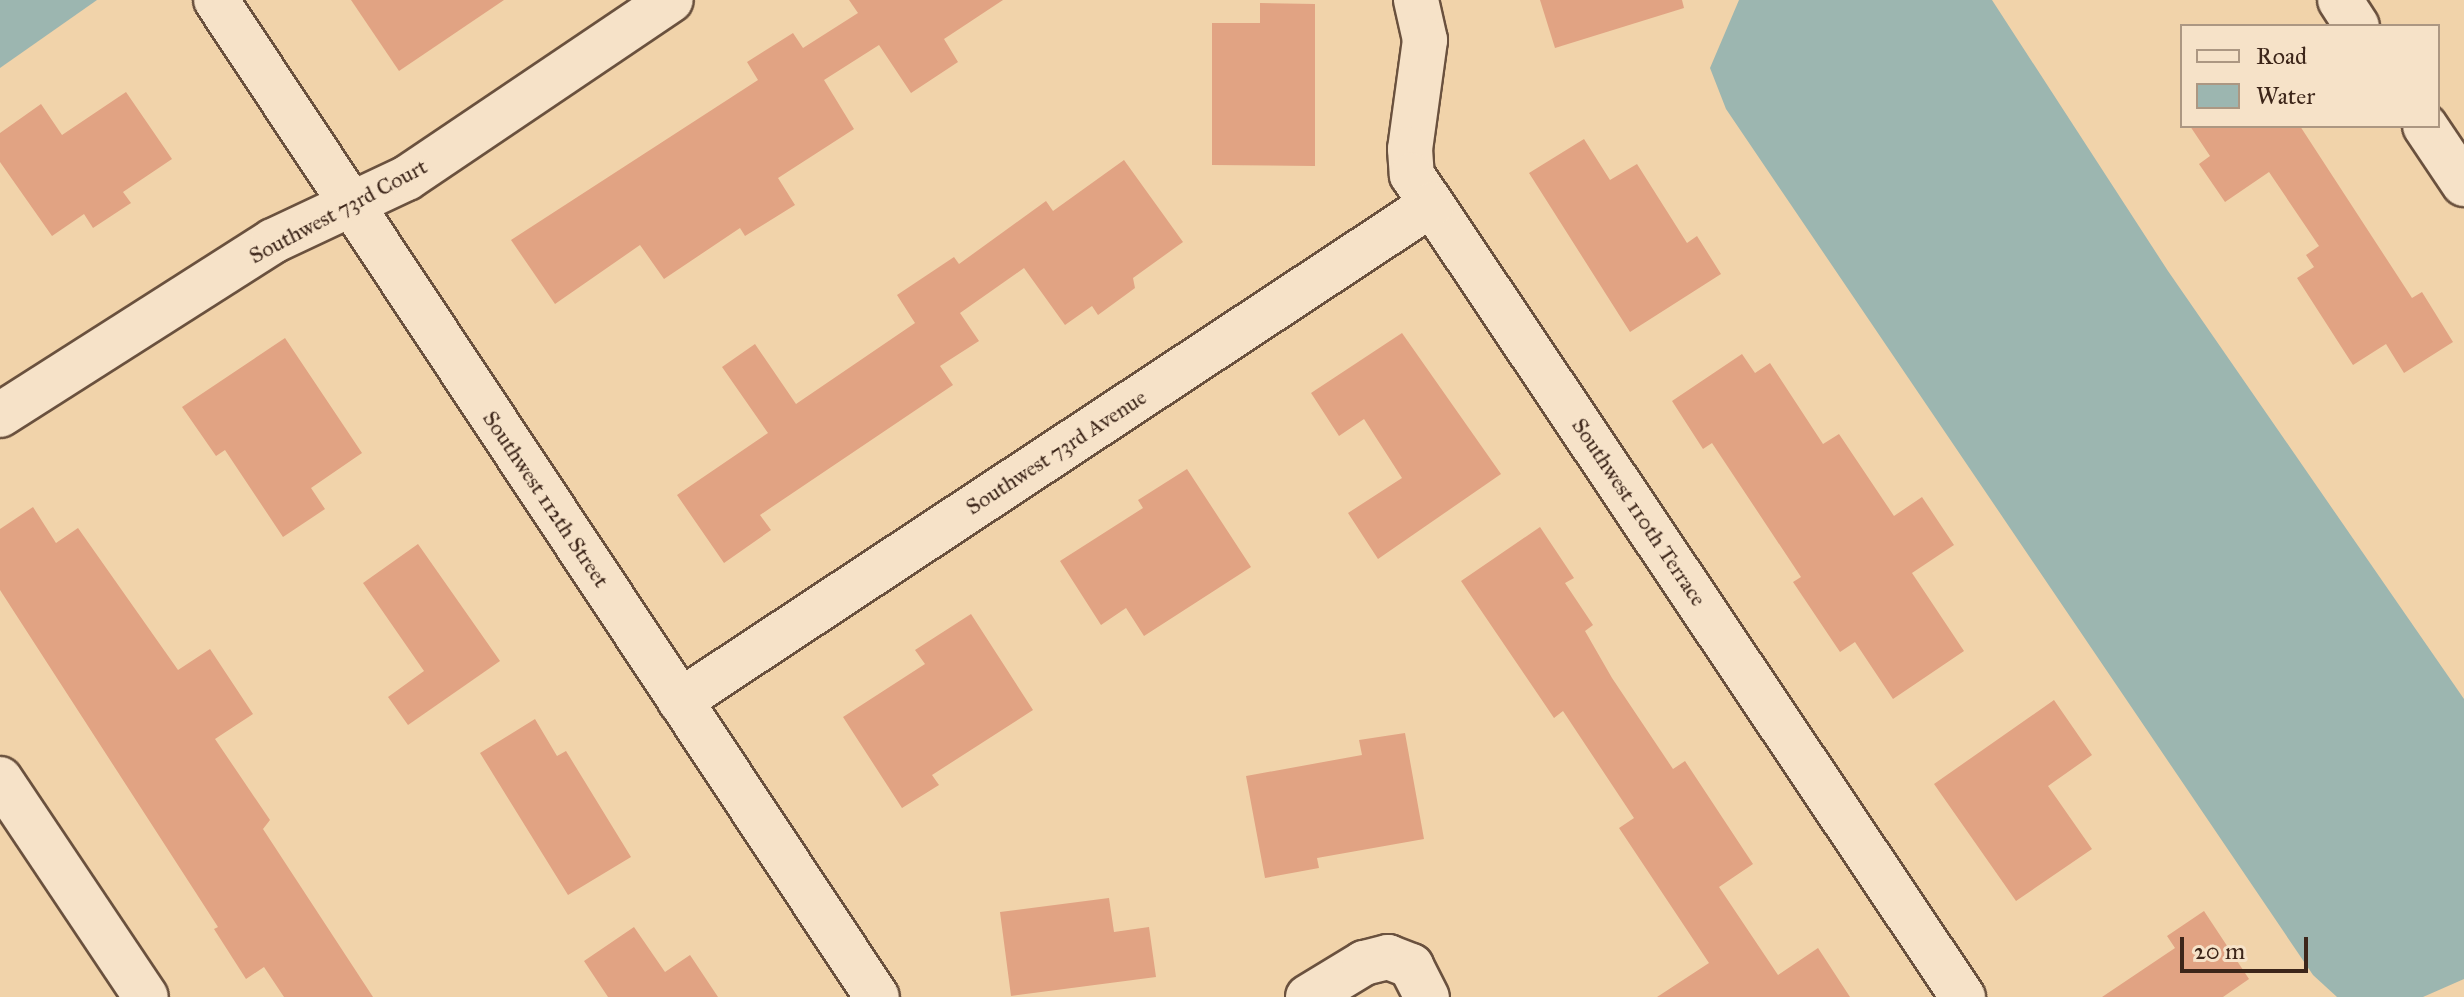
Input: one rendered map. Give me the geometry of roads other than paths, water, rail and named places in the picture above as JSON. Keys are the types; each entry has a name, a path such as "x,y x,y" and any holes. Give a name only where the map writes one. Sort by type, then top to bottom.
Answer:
{"street":[{"name":"Southwest 112th Street","path":"216,0 877,997"},
{"name":"Southwest 73rd Court","path":"0,415 273,241 407,178 671,0"},
{"name":"Southwest 110th Terrace","path":"1416,0 1425,40 1410,149 1412,175 1963,997"},
{"path":"2340,0 2356,24"},
{"path":"2426,128 2464,184"},
{"name":"Southwest 73rd Avenue","path":"680,701 1432,204"},
{"path":"0,779 146,997"},
{"path":"1308,997 1364,963 1388,957 1411,966 1427,997"}],"water":[{"path":"0,0 97,0 0,68"},
{"path":"1739,0 1992,0 2168,271 2464,699 2464,979 2423,997 2337,997 2313,975 1726,109 1710,68"}]}
